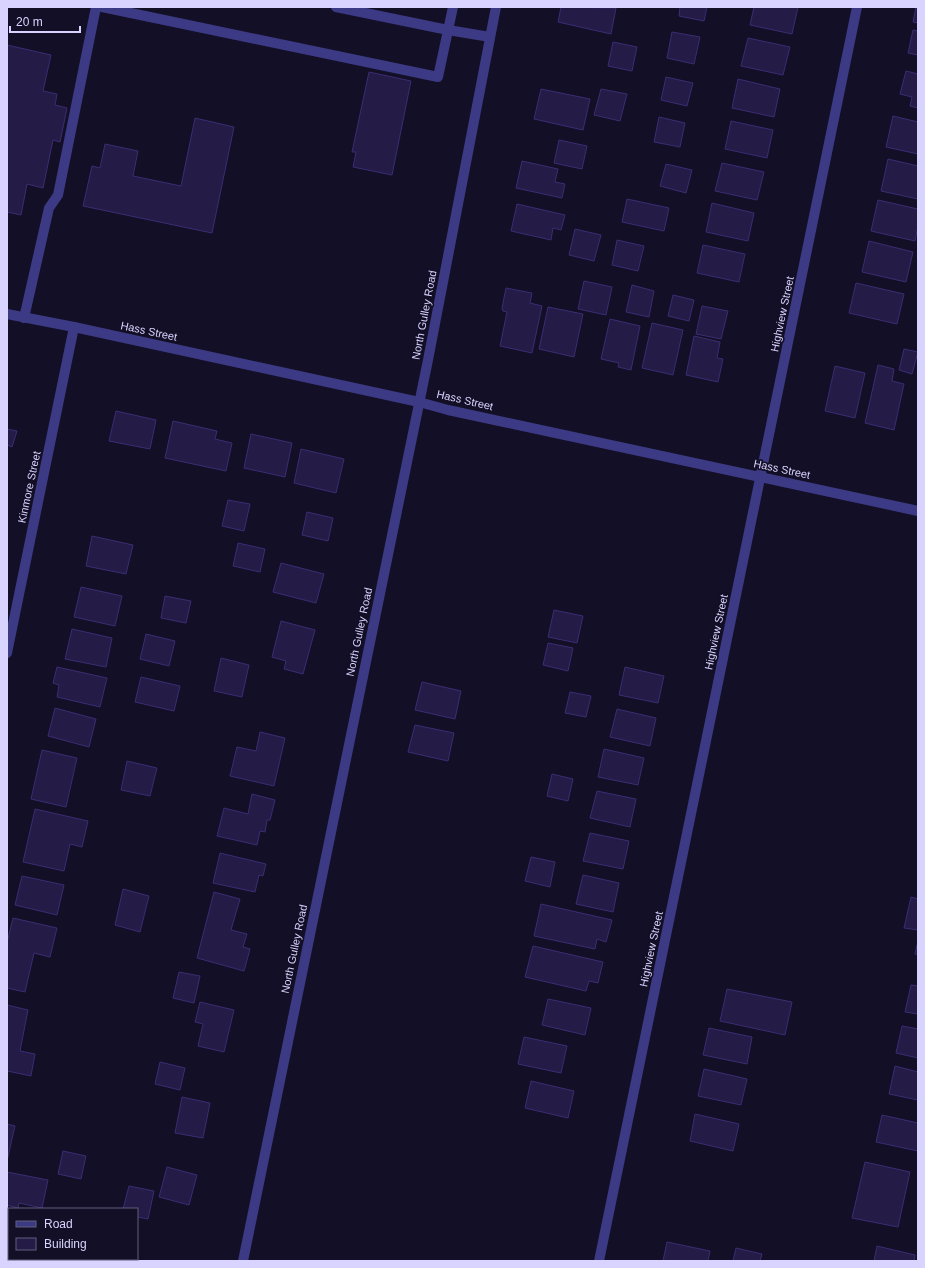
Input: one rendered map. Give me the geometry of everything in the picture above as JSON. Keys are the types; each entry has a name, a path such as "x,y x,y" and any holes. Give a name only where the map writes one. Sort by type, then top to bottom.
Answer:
{"street":[{"path":"24,318 49,208 58,195 96,7"},
{"path":"102,7 438,77 453,7"},
{"path":"336,7 490,37"},
{"name":"North Gulley Road","path":"243,1261 419,402 496,7"},
{"name":"Highview Street","path":"599,1261 857,7"},
{"name":"Hass Street","path":"7,314 74,327 419,402 448,410 918,511"},
{"name":"Kinmore Street","path":"7,652 74,327"}],"building":[{"path":"561,7 616,8 611,34 558,22"},
{"path":"680,7 707,7 704,21 679,16"},
{"path":"754,7 798,7 792,34 750,25"},
{"path":"916,7 918,7 918,23 913,22"},
{"path":"913,30 918,31 918,55 908,53"},
{"path":"672,32 700,37 694,64 667,58"},
{"path":"748,38 790,47 783,75 741,66"},
{"path":"613,42 637,47 632,71 608,66"},
{"path":"7,45 51,55 43,91 57,94 55,105 67,108 60,142 53,140 43,188 27,184 21,215 7,212"},
{"path":"906,71 918,74 918,108 910,106 912,97 900,94"},
{"path":"369,72 411,81 392,175 353,167 356,152 352,152"},
{"path":"666,77 693,83 687,106 661,100"},
{"path":"738,79 780,89 774,117 732,108"},
{"path":"541,89 590,99 583,130 534,119"},
{"path":"601,89 627,94 620,121 594,115"},
{"path":"893,116 918,122 918,154 886,147"},
{"path":"659,117 685,123 680,147 654,142"},
{"path":"195,118 234,127 212,233 83,206 92,166 100,168 105,144 138,151 133,176 181,186"},
{"path":"731,121 773,130 767,158 725,149"},
{"path":"559,140 587,146 582,169 554,163"},
{"path":"888,159 918,166 918,199 881,191"},
{"path":"522,161 558,169 555,182 565,184 562,198 516,188"},
{"path":"722,163 764,172 757,200 715,191"},
{"path":"666,164 692,170 686,193 660,186"},
{"path":"627,199 669,208 664,231 622,222"},
{"path":"878,200 918,209 918,226 915,241 871,231"},
{"path":"712,203 754,213 748,241 706,232"},
{"path":"517,204 565,215 561,230 553,228 551,240 511,231"},
{"path":"575,229 601,235 594,261 569,255"},
{"path":"617,240 644,246 638,271 612,265"},
{"path":"869,241 913,252 906,282 862,272"},
{"path":"703,245 745,254 739,282 697,273"},
{"path":"584,281 612,287 606,315 578,309"},
{"path":"856,283 904,294 897,324 849,313"},
{"path":"632,285 654,291 649,317 626,312"},
{"path":"506,288 532,293 530,303 542,306 532,353 500,346 507,312 503,311 502,308"},
{"path":"673,295 694,300 689,321 668,316"},
{"path":"702,306 728,311 721,339 696,334"},
{"path":"548,307 583,314 574,357 539,349"},
{"path":"610,319 640,326 631,370 618,367 619,363 601,359"},
{"path":"652,323 683,330 673,375 642,368"},
{"path":"694,336 720,342 717,358 723,359 718,382 686,375"},
{"path":"904,349 918,352 912,374 899,370"},
{"path":"878,365 894,369 892,381 904,384 894,430 865,423"},
{"path":"835,366 865,373 855,418 825,411"},
{"path":"116,411 156,420 150,449 109,441"},
{"path":"173,421 217,431 215,439 232,443 226,471 165,458"},
{"path":"7,429 17,431 12,447 7,445"},
{"path":"251,434 292,443 285,477 244,468"},
{"path":"301,449 344,459 336,493 294,483"},
{"path":"228,500 250,504 244,531 222,526"},
{"path":"307,512 333,518 328,541 302,535"},
{"path":"92,536 133,545 126,574 86,566"},
{"path":"238,543 265,549 260,572 233,566"},
{"path":"281,563 324,574 316,603 273,592"},
{"path":"81,587 122,596 115,626 74,617"},
{"path":"165,596 191,601 186,623 161,618"},
{"path":"554,610 583,616 577,643 548,637"},
{"path":"281,621 315,630 303,674 284,669 286,661 272,657"},
{"path":"72,629 112,638 106,667 65,659"},
{"path":"146,634 175,641 169,666 140,659"},
{"path":"548,643 573,648 568,671 543,665"},
{"path":"221,658 249,665 242,697 214,691"},
{"path":"57,667 107,678 100,707 57,697 59,685 53,683"},
{"path":"625,667 664,676 658,703 619,695"},
{"path":"141,677 180,686 174,711 135,702"},
{"path":"422,682 461,691 455,719 415,710"},
{"path":"570,692 591,696 586,717 565,713"},
{"path":"55,708 96,719 89,747 48,736"},
{"path":"617,709 656,718 650,746 610,737"},
{"path":"415,725 454,733 448,761 408,752"},
{"path":"260,732 285,738 274,786 230,776 237,747 256,751"},
{"path":"604,749 644,758 638,785 598,777"},
{"path":"42,750 77,758 66,807 31,799"},
{"path":"127,761 157,768 150,796 121,790"},
{"path":"552,774 573,779 568,801 547,796"},
{"path":"597,791 636,799 630,827 590,818"},
{"path":"252,794 275,800 270,820 267,820 265,832 260,831 257,845 217,836 224,808 248,814"},
{"path":"35,809 88,821 82,847 70,844 64,871 23,862"},
{"path":"590,833 629,841 623,869 583,861"},
{"path":"220,853 266,864 263,876 259,875 255,892 213,883"},
{"path":"531,857 555,862 550,887 525,881"},
{"path":"583,875 619,883 613,912 576,904"},
{"path":"22,876 64,885 57,915 15,905"},
{"path":"123,889 149,896 140,932 115,925"},
{"path":"214,892 240,899 231,930 247,934 243,947 250,949 244,971 197,958"},
{"path":"911,897 918,899 918,930 904,928"},
{"path":"541,904 612,920 606,942 597,939 595,949 534,936"},
{"path":"13,918 57,928 50,957 34,953 25,992 7,988 7,943"},
{"path":"918,941 918,955 915,954"},
{"path":"533,946 603,962 598,983 589,981 586,991 525,977"},
{"path":"179,972 200,976 194,1003 173,998"},
{"path":"911,985 918,986 918,1014 905,1012"},
{"path":"727,989 792,1002 785,1035 720,1021"},
{"path":"548,999 591,1008 585,1035 542,1025"},
{"path":"200,1002 234,1010 224,1052 198,1046 203,1024 195,1022"},
{"path":"7,1005 28,1010 20,1051 35,1054 31,1076 7,1071"},
{"path":"902,1026 918,1029 918,1058 896,1053"},
{"path":"709,1028 752,1037 747,1064 703,1055"},
{"path":"524,1037 567,1046 561,1073 518,1064"},
{"path":"160,1062 185,1068 180,1090 155,1084"},
{"path":"895,1066 918,1072 918,1100 889,1094"},
{"path":"704,1069 747,1079 741,1105 698,1096"},
{"path":"531,1081 574,1091 568,1118 525,1108"},
{"path":"182,1097 210,1103 203,1138 175,1133"},
{"path":"695,1114 739,1124 733,1151 690,1141"},
{"path":"882,1115 918,1123 918,1151 876,1142"},
{"path":"7,1124 15,1126 7,1161"},
{"path":"63,1151 86,1156 81,1179 58,1174"},
{"path":"865,1162 910,1172 898,1227 852,1218"},
{"path":"167,1167 197,1175 189,1205 159,1197"},
{"path":"7,1172 48,1180 42,1208 19,1203 18,1208 7,1205"},
{"path":"129,1186 154,1191 148,1219 138,1217 138,1208 123,1208"},
{"path":"667,1242 710,1251 708,1261 663,1261"},
{"path":"877,1246 915,1255 914,1261 874,1261"},
{"path":"736,1248 762,1254 760,1261 733,1261"}]}
